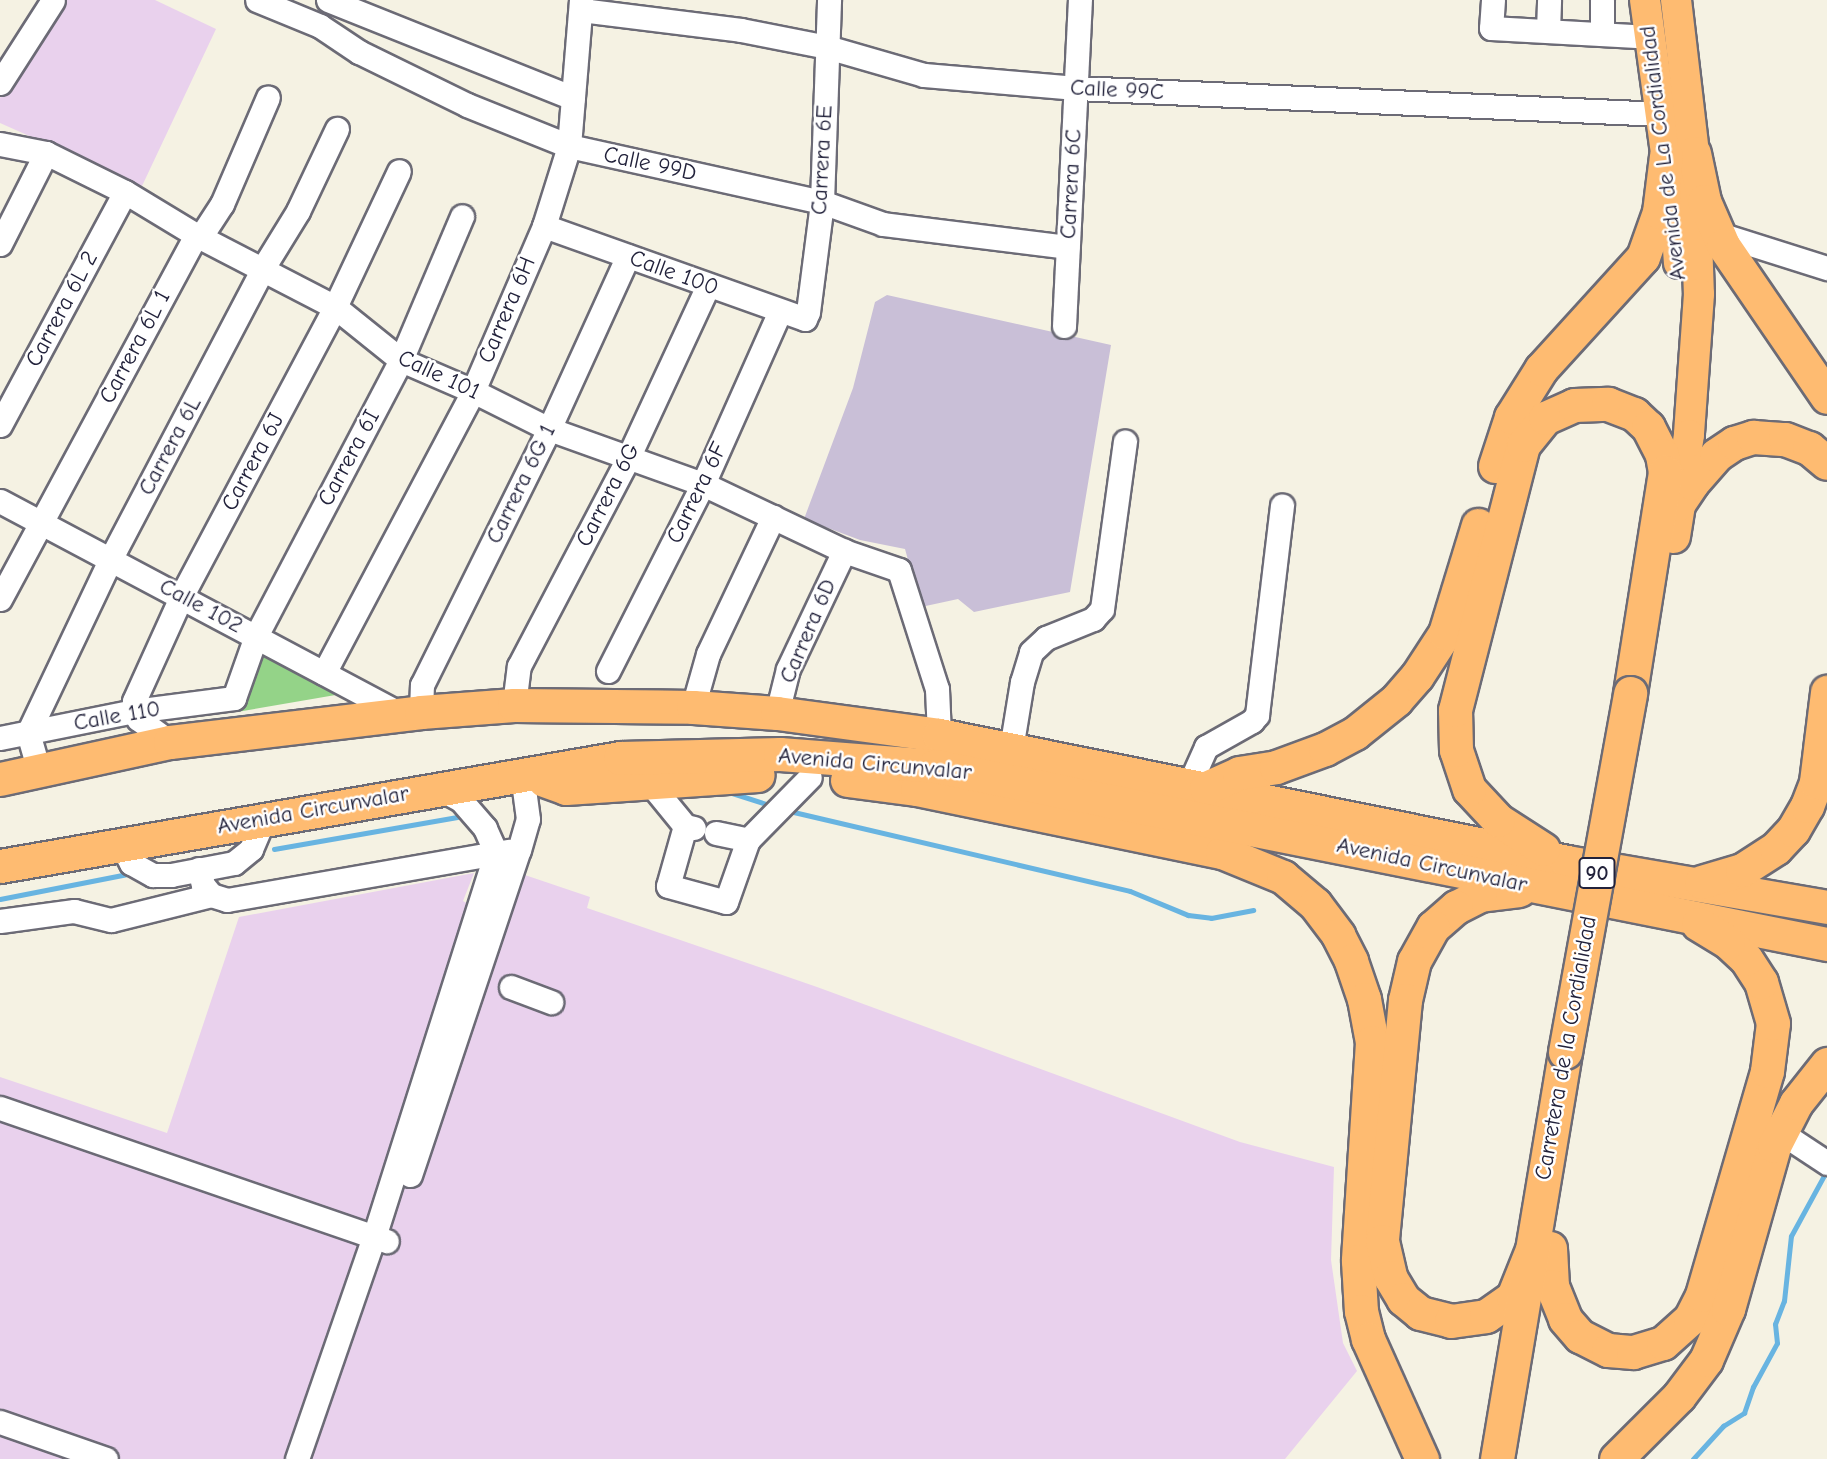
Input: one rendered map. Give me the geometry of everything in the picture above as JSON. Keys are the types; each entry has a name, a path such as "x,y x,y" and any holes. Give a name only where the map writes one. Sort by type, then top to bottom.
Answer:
{"highway":[{"path":"1680,154 1741,275 1827,397"},
{"path":"1197,787 1310,755 1342,740 1384,711 1429,660 1450,622 1511,417 1541,369 1643,257 1680,154"},
{"path":"1563,876 1486,810 1469,789 1459,764 1455,738 1460,685 1518,459 1537,424 1552,413 1574,405 1599,404 1618,407 1634,414 1648,428 1659,446 1665,472"},
{"path":"1678,504 1708,463 1743,439 1785,439 1809,448 1827,463"},
{"name":"Carretera de la Cordialidad","path":"1639,695 1665,472"},
{"name":"Carretera de la Cordialidad","path":"1497,1459 1541,1247 1639,695 1678,504"},
{"path":"1541,1247 1565,1319 1580,1336 1608,1350 1633,1352 1663,1343 1690,1319 1703,1295 1767,1071 1773,1023 1761,982 1738,951 1714,933 1678,898 1742,870 1776,848 1793,831 1816,782 1827,692"},
{"name":"Avenida Circunvalar","path":"0,779 170,743 411,713 514,705 693,707 777,713 939,735 1197,787 1563,876"},
{"name":"Avenida Circunvalar","path":"0,866 620,758 780,754 935,766 1223,822 1563,876 1678,898 1827,944"},
{"path":"524,774 566,788 756,775 810,777 917,789 1222,852 1283,877 1315,904 1338,935 1351,961 1367,1012 1373,1055 1358,1261 1361,1311 1367,1339 1422,1459"},
{"path":"1052,787 1128,831 1223,822"},
{"path":"1541,1247 1513,1297 1486,1316 1451,1321 1420,1313 1403,1299 1390,1278 1382,1241 1405,1000 1410,973 1420,948 1444,916 1466,900 1563,876"},
{"name":"Avenida Circunvalar","path":"1678,898 1827,907"},
{"path":"1616,1459 1684,1390 1712,1350 1728,1309 1763,1176 1780,1132 1796,1103 1827,1064"},
{"name":"Carretera de la Cordialidad","path":"1516,1459 1541,1247"}],"main road":[{"name":"Avenida de La Cordialidad","path":"1644,0 1661,114 1680,154 1699,294 1696,365 1678,504"},
{"name":"Avenida de La Cordialidad","path":"1665,472 1677,393 1681,314 1676,0"}],"street":[{"path":"0,83 53,0"},
{"name":"Calle 99D","path":"257,0 320,26 359,52 496,118 569,146 822,202 883,223 1068,247"},
{"path":"320,26 327,0 573,98"},
{"name":"Carrera 6E","path":"805,319 822,202 828,0"},
{"name":"Carrera 6C","path":"1064,326 1080,0"},
{"path":"1493,0 1491,28 1650,37"},
{"path":"1548,32 1549,0"},
{"path":"1602,0 1602,34"},
{"name":"Carrera 6H","path":"324,673 473,391 544,226 569,146 581,5"},
{"name":"Calle 99C","path":"581,5 741,30 827,47 924,75 1076,88 1661,114"},
{"name":"Carrera 6L 1","path":"0,598 196,235 203,233 222,204 268,97"},
{"name":"Carrera 6L","path":"28,733 111,558 263,268 298,211 337,129"},
{"name":"Calle 101","path":"0,144 46,153 125,192 196,235 335,307 401,360 473,391 549,429 703,484 844,551 899,570 937,689 939,735"},
{"path":"0,244 46,153"},
{"name":"Carrera 6J","path":"134,711 134,701 183,595 335,307 399,172"},
{"name":"Carrera 6L 2","path":"0,425 125,192"},
{"name":"Carrera 6I","path":"234,698 256,636 401,360 462,216"},
{"name":"Calle 100","path":"544,226 805,319"},
{"path":"1718,234 1827,268"},
{"name":"Carrera 6G 1","path":"411,713 422,685 549,429 628,256"},
{"name":"Carrera 6G","path":"514,705 519,666 628,458 708,286"},
{"name":"Carrera 6F","path":"608,671 703,484 780,311"},
{"path":"1011,750 1022,682 1031,652 1046,638 1093,620 1102,608 1125,442"},
{"name":"Calle 102","path":"0,501 183,595 324,673 411,713"},
{"path":"1197,787 1206,747 1252,722 1257,715 1282,505"},
{"path":"693,707 708,654 773,517"},
{"name":"Carrera 6D","path":"777,713 788,669 844,551"},
{"name":"Calle 110","path":"0,738 134,711 234,698"},
{"path":"134,711 138,719 170,743"},
{"path":"28,733 39,771"},
{"path":"310,1459 508,851 528,819 524,774"},
{"path":"649,782 689,827 668,886 726,902 748,839 810,777"},
{"path":"440,789 461,800 508,851"},
{"path":"120,843 131,863 153,875 199,869 233,863 251,849 264,818"},
{"path":"716,833 748,839"},
{"path":"0,921 74,911 111,920 211,895 228,900 508,851"},
{"path":"199,869 203,886 211,895"},
{"path":"512,987 551,1002"},
{"path":"0,1108 381,1239"},
{"path":"1780,1132 1821,1159"},
{"path":"297,1459 381,1239"},
{"path":"0,1422 106,1459"}],"shaded area":[{"path":"62,0 155,0 216,29 142,186 0,123 0,98"},
{"path":"887,295 1111,345 1070,592 974,612 958,599 921,607 905,549 860,540 804,519 853,388 875,302"},
{"path":"474,873 463,901 470,905 519,873 590,897 587,908 817,987 1240,1142 1334,1167 1331,1260 1343,1343 1357,1371 1285,1459 0,1459 0,1077 167,1133 239,917"}],"green space":[{"path":"256,650 353,692 237,712"}],"waterway":[{"path":"732,793 772,806"},
{"path":"785,810 1130,891 1188,915 1211,918 1253,910"},
{"path":"274,849 457,817"},
{"path":"0,899 132,873"},
{"path":"1693,1459 1723,1426 1744,1413 1753,1387 1777,1343 1775,1324 1784,1301 1791,1236 1827,1170"}]}
